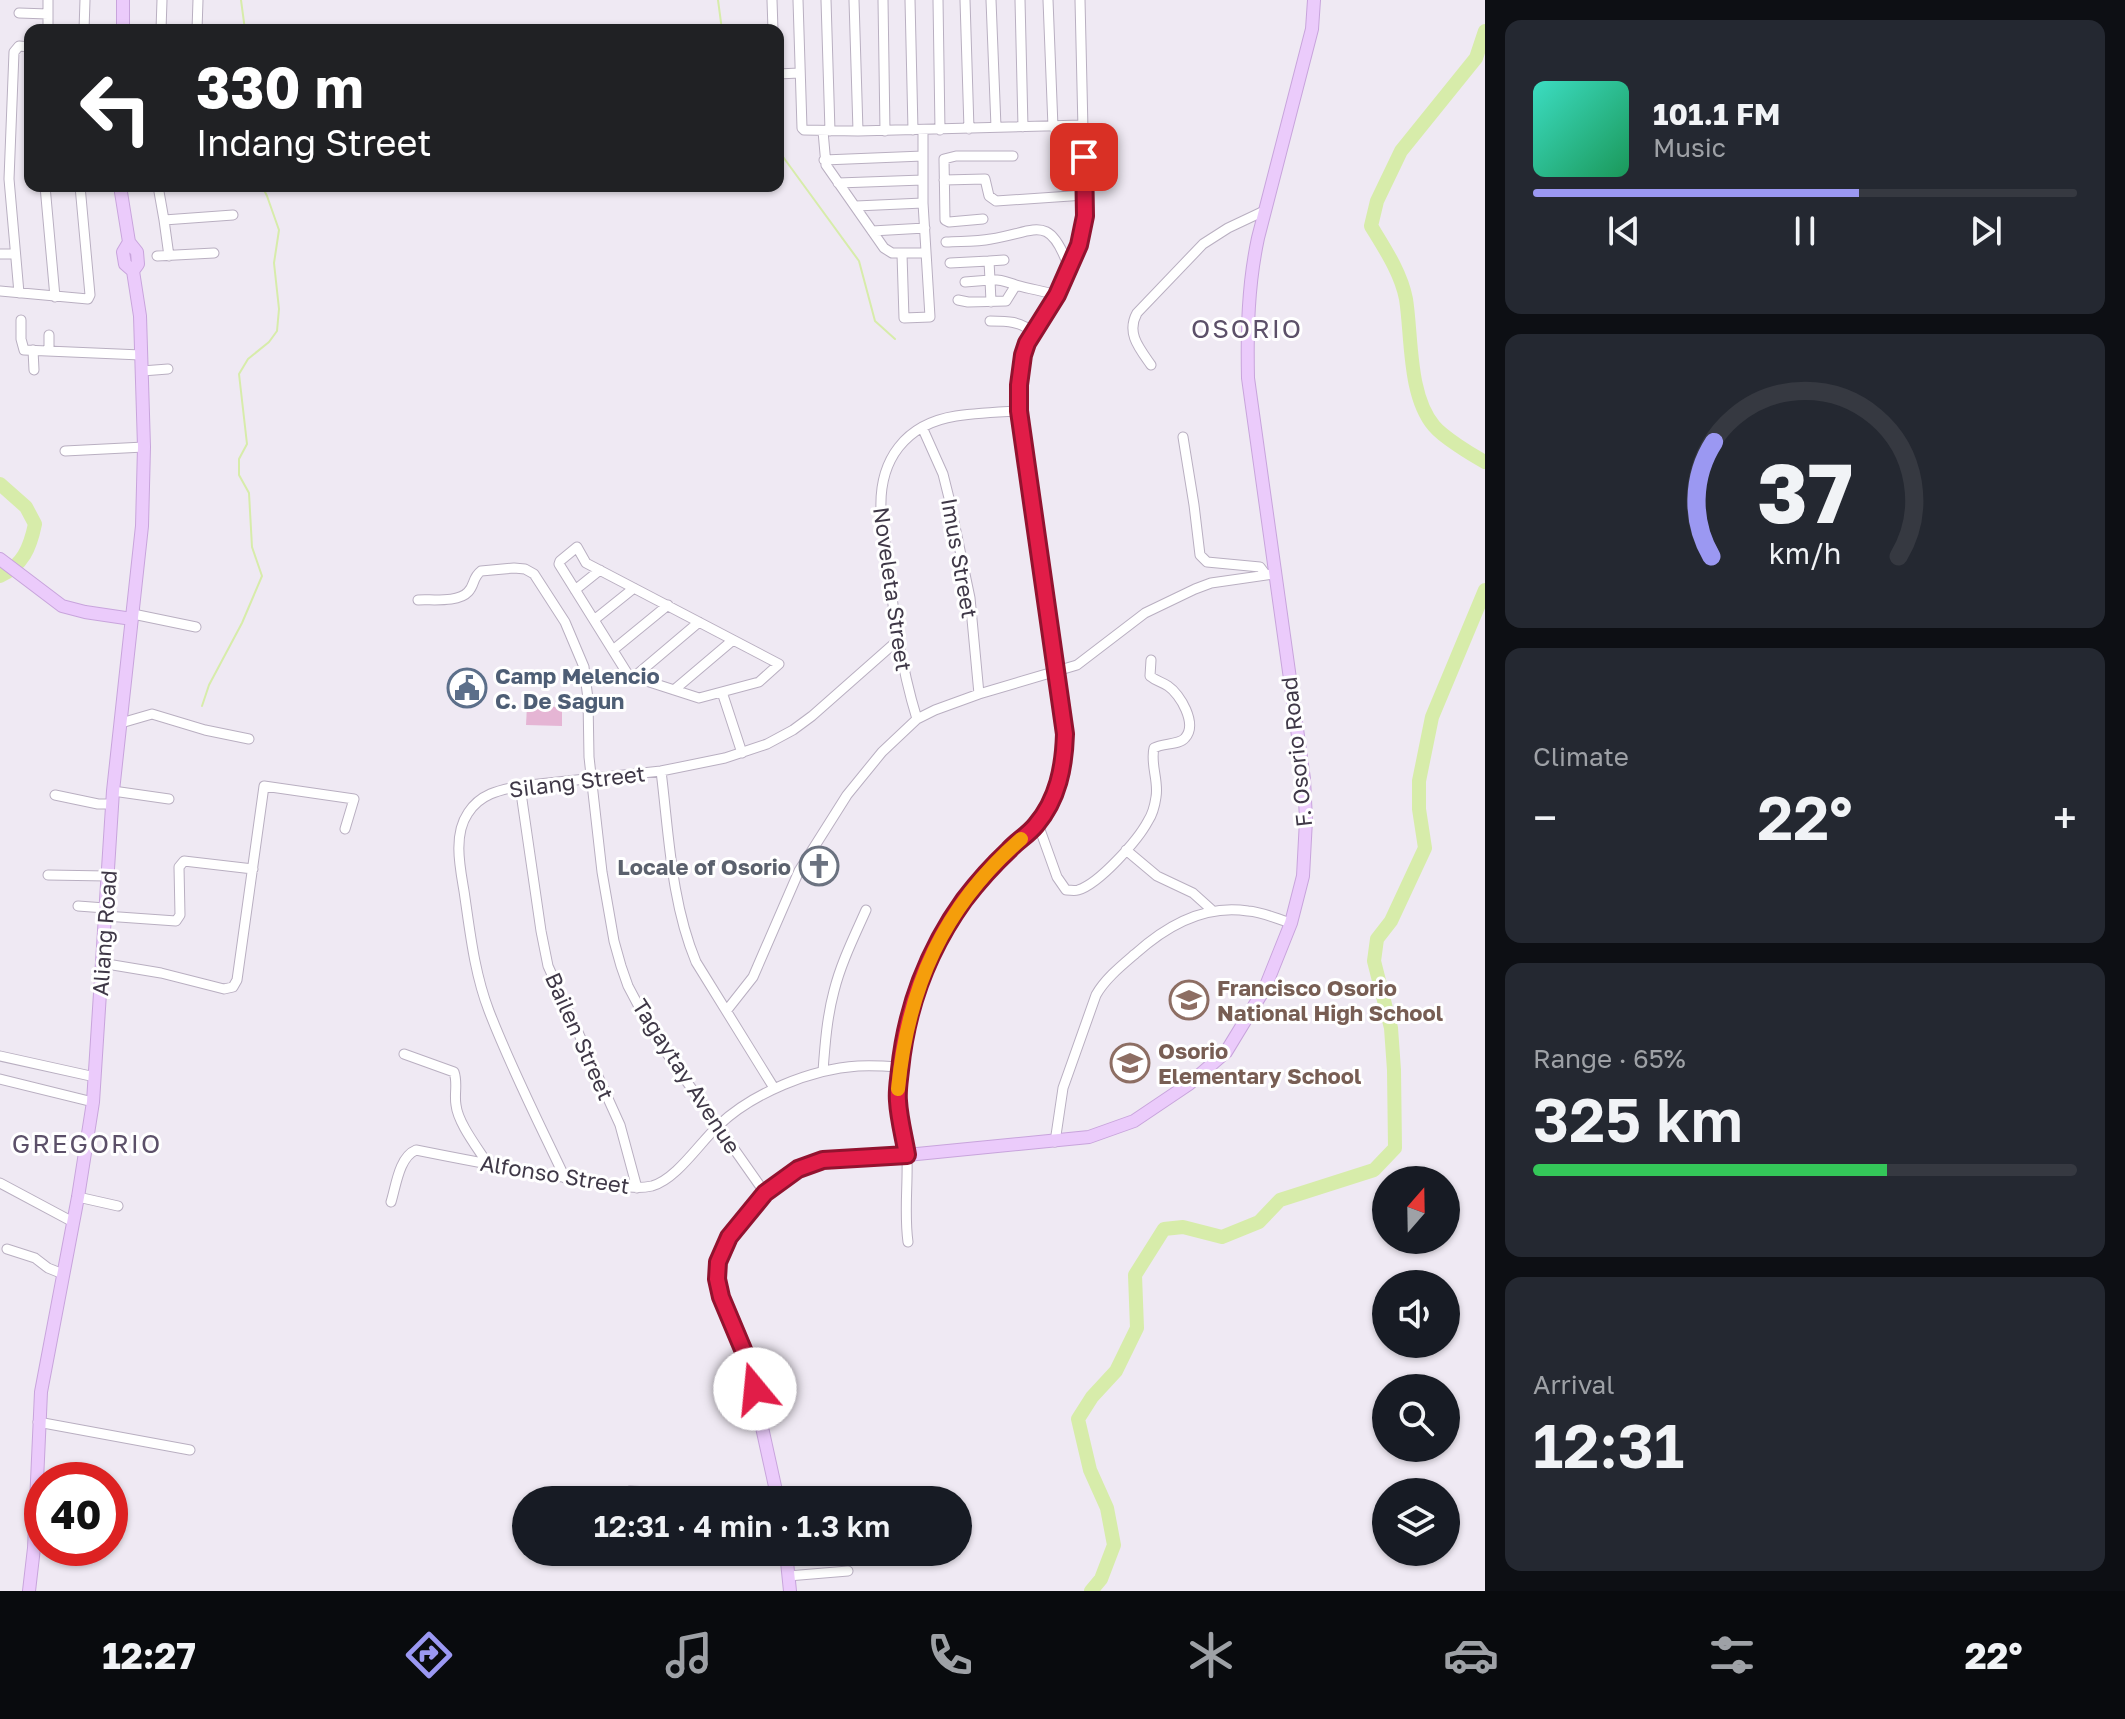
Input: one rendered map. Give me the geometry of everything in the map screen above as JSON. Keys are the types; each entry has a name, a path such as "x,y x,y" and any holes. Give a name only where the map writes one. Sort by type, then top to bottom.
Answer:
{"street":[{"path":"48,0 48,24"},
{"path":"84,24 85,0"},
{"path":"123,0 123,24"},
{"path":"161,24 162,0"},
{"path":"197,24 198,0"},
{"path":"772,0 773,24"},
{"path":"798,0 802,128 807,132 1082,125"},
{"path":"826,0 824,160 888,252 926,253"},
{"path":"854,0 858,131"},
{"path":"883,0 885,131"},
{"path":"902,254 904,318 930,317 923,156 918,130 910,0"},
{"path":"938,0 940,130"},
{"path":"965,0 969,129"},
{"path":"991,0 996,127"},
{"path":"1020,0 1023,127"},
{"path":"1048,0 1053,127"},
{"path":"908,1242 905,1219 907,1155 897,1099 902,1049 911,1010 932,954 965,900 1009,849 1038,824 1060,780 1064,758 1065,734 1019,411 1020,368 1027,343 1057,295 1079,245 1085,216 1080,0"},
{"name":"F. Osorio Road","path":"775,1486 747,1359 721,1297 717,1279 718,1262 729,1237 765,1193 798,1169 823,1160 1055,1142 1089,1137 1134,1121 1189,1084 1226,1052 1265,988 1291,923 1303,876 1306,820 1301,761 1270,574 1247,364 1247,321 1252,269 1264,211 1309,40 1314,0"},
{"path":"19,13 48,14"},
{"path":"19,293 5,179 14,52 19,46 24,46"},
{"path":"784,74 799,73"},
{"path":"824,160 923,156"},
{"path":"983,219 946,222 944,159 1013,156"},
{"path":"944,180 982,178 988,184 989,196 996,201 1085,195"},
{"path":"838,183 923,180"},
{"path":"46,192 55,297"},
{"path":"0,291 90,297 81,192"},
{"name":"Aliang Road","path":"29,1591 34,1548 41,1392 93,1102 113,798 142,526 144,447 140,316 133,271 125,264 123,252 129,242 121,192"},
{"path":"159,192 169,256"},
{"path":"856,206 923,203"},
{"path":"1151,365 1137,346 1133,334 1133,321 1137,313 1203,244 1264,211"},
{"path":"164,220 233,215"},
{"path":"0,218 11,218"},
{"path":"872,231 925,228"},
{"path":"946,242 989,240 1032,229 1041,230 1059,243 1069,268"},
{"path":"157,256 214,253"},
{"path":"0,254 15,254"},
{"path":"950,263 1004,260"},
{"path":"989,261 991,302"},
{"path":"965,282 1007,280 1057,295"},
{"path":"958,300 1006,301 1016,285"},
{"path":"21,320 22,349 141,355"},
{"path":"990,321 1015,322 1034,333"},
{"path":"49,335 49,351"},
{"path":"33,350 34,370"},
{"path":"142,371 168,369"},
{"name":"Noveleta Street","path":"917,719 897,641 880,491 889,460 922,427 953,417 1019,411"},
{"name":"Imus Street","path":"922,427 943,474 949,498 970,598 979,694"},
{"path":"1183,437 1200,555 1207,562 1260,567 1270,574"},
{"path":"65,451 144,447"},
{"path":"577,547 586,563 600,570 668,605 779,664 759,682 699,698 634,677 627,673 559,564 577,547"},
{"path":"0,559 55,602 85,612 196,627"},
{"name":"Tagaytay Avenue","path":"418,600 466,595 481,571 525,569 534,574 565,622 584,667 591,779 602,872 614,941 628,986 654,1035 765,1193"},
{"path":"575,590 600,570"},
{"path":"727,1010 753,977 799,871 847,795 882,752 917,719 979,694 1080,663 1145,613 1195,589 1211,583 1270,574"},
{"path":"594,620 634,588"},
{"path":"613,650 668,605"},
{"path":"634,677 699,622"},
{"path":"674,690 733,640"},
{"name":"Silang Street","path":"565,1178 488,1009 474,958 459,859 460,834 466,815 479,799 498,791 661,771 725,758 767,744 793,730 820,709 897,641"},
{"path":"1038,824 1057,877 1066,890 1080,890 1104,874 1149,820 1157,796 1154,748 1180,742 1189,731 1187,710 1180,699 1168,686 1150,676 1151,660"},
{"path":"722,692 742,753"},
{"path":"121,723 152,714 249,739"},
{"path":"661,771 680,916 696,962 774,1088"},
{"path":"101,963 161,973 224,989 233,987 237,980 264,786 354,799 345,829"},
{"name":"Bailen Street","path":"520,786 548,966 620,1125 637,1188"},
{"path":"55,795 98,804 113,798 169,799"},
{"path":"1126,850 1157,876 1193,893 1213,911"},
{"path":"78,906 176,921 180,915 179,867 184,861 253,869"},
{"path":"48,875 107,876"},
{"path":"1055,1142 1063,1088 1101,986 1155,936 1192,916 1224,909 1250,911 1291,923"},
{"path":"823,1071 834,990 866,910"},
{"path":"404,1054 454,1072 458,1116 487,1163"},
{"path":"0,1056 95,1077"},
{"name":"Alfonso Street","path":"391,1202 404,1161 409,1153 416,1150 637,1188 661,1182 740,1107 774,1088 823,1071 857,1066 901,1067"},
{"path":"0,1079 93,1102"},
{"path":"0,1183 73,1222"},
{"path":"78,1197 118,1206"},
{"path":"7,1249 35,1258 63,1274"},
{"path":"38,1422 190,1450"},
{"path":"787,1566 790,1591"},
{"path":"788,1576 848,1571"}],"shaded area":[{"path":"527,706 562,707 562,726 526,725"}],"waterway":[{"path":"241,0 244,24"},
{"path":"718,0 721,24"},
{"path":"1485,31 1476,58 1401,151 1377,201 1371,226 1404,289 1415,382 1426,413 1444,435 1485,462"},
{"path":"784,158 859,261 875,321 895,339"},
{"path":"202,706 209,685 242,623 262,576 252,547 249,493 239,475 239,459 247,444 239,374 248,359 277,331 279,309 274,263 279,230 265,192"},
{"path":"0,484 26,507 35,524 24,555 14,567 0,576"},
{"path":"1091,1591 1101,1579 1114,1545 1107,1508 1090,1470 1078,1419 1092,1397 1116,1371 1137,1328 1135,1275 1164,1229 1183,1227 1222,1237 1259,1222 1280,1200 1374,1170 1395,1148 1391,1028 1374,961 1377,939 1391,921 1425,848 1419,809 1419,781 1432,717 1485,590"}],"slow traffic":[{"path":"898,1089 902,1049 911,1010 932,954 965,900 1021,839"}],"place":[{"name":"Camp Melencio C. De Sagun","path":"467,688"},
{"name":"Locale of Osorio","path":"819,866"},
{"name":"Francisco Osorio National High School","path":"1189,1000"},
{"name":"Osorio Elementary School","path":"1130,1063"}],"district":[{"name":"OSORIO","path":"1247,328"},
{"name":"GREGORIO","path":"87,1143"}],"route":[{"path":"755,1389 717,1279 718,1262 729,1237 765,1193 798,1169 823,1160 907,1155 897,1099 902,1049 921,979 932,954 965,900 1009,849 1038,824 1060,780 1065,734 1019,411 1019,385 1027,343 1057,295 1079,245 1085,216 1084,157"}]}
